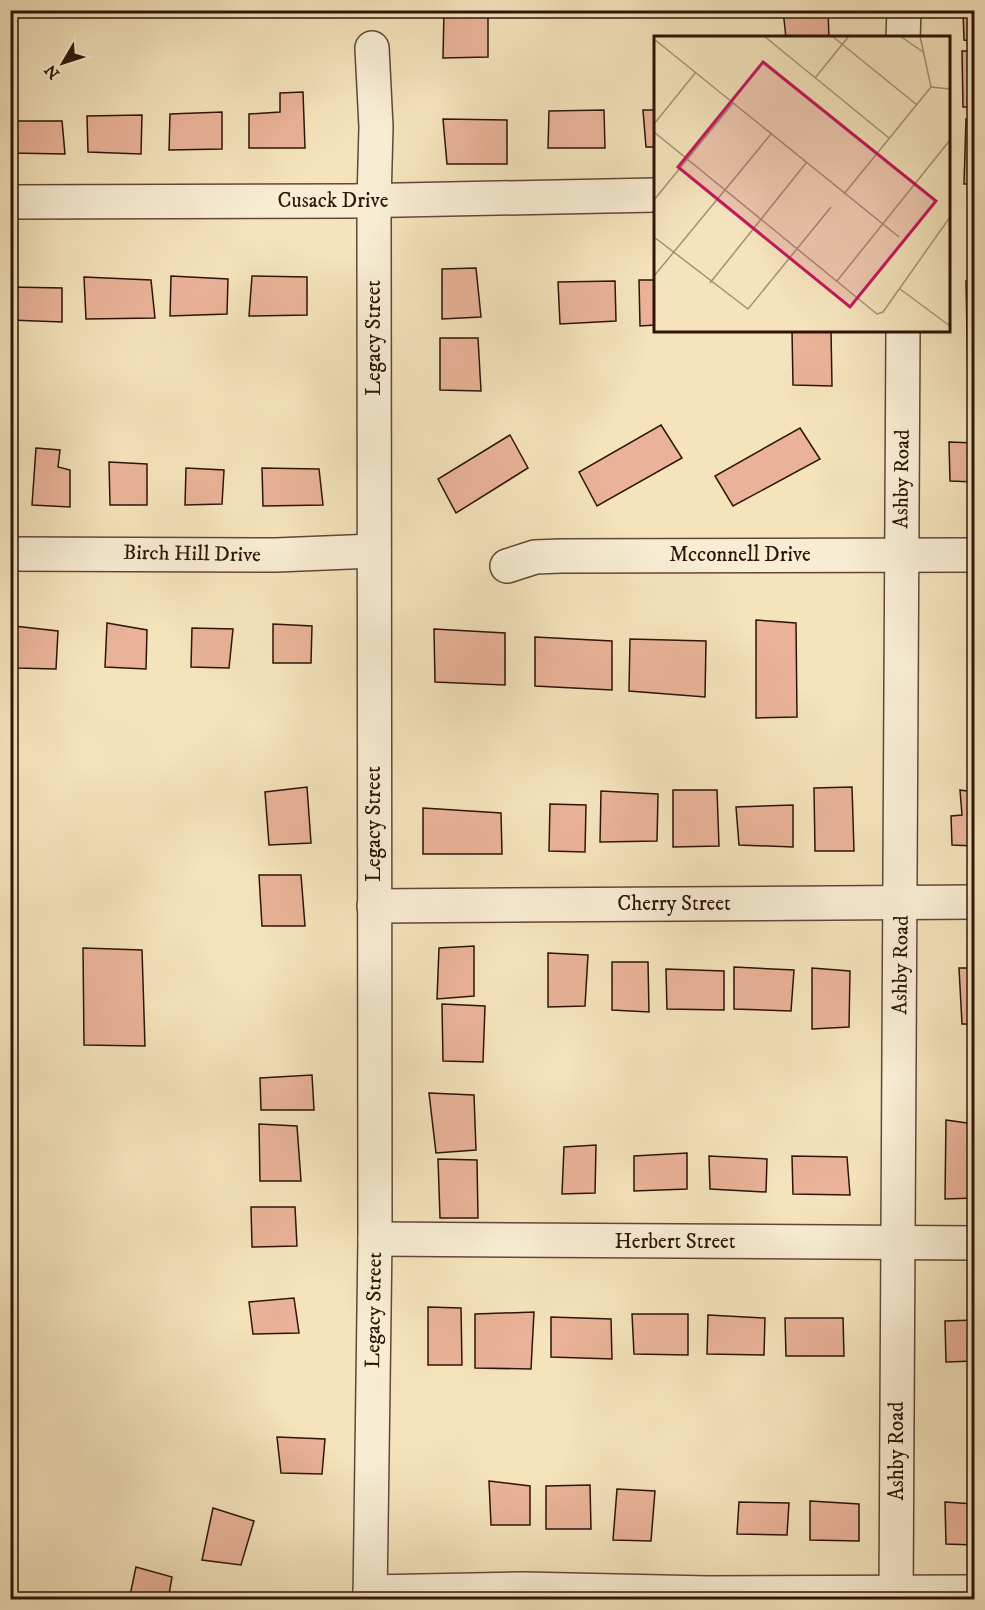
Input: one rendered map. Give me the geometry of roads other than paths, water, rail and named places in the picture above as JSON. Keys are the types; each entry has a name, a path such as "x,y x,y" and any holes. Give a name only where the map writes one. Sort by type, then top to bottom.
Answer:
{"street":[{"path":"903,36 904,10"},
{"name":"Legacy Street","path":"370,1596 375,1239 374,201 376,127 372,48"},
{"name":"Cusack Drive","path":"10,202 374,201 654,195"},
{"name":"Ashby Road","path":"896,1595 897,1244 902,902 903,332"},
{"name":"Birch Hill Drive","path":"10,554 276,555 374,552"},
{"name":"Mcconnell Drive","path":"507,566 535,557 561,556 975,555"},
{"name":"Cherry Street","path":"374,906 975,902"},
{"name":"Herbert Street","path":"375,1239 975,1244"},
{"path":"370,1596 524,1589 896,1595 975,1592"}]}
